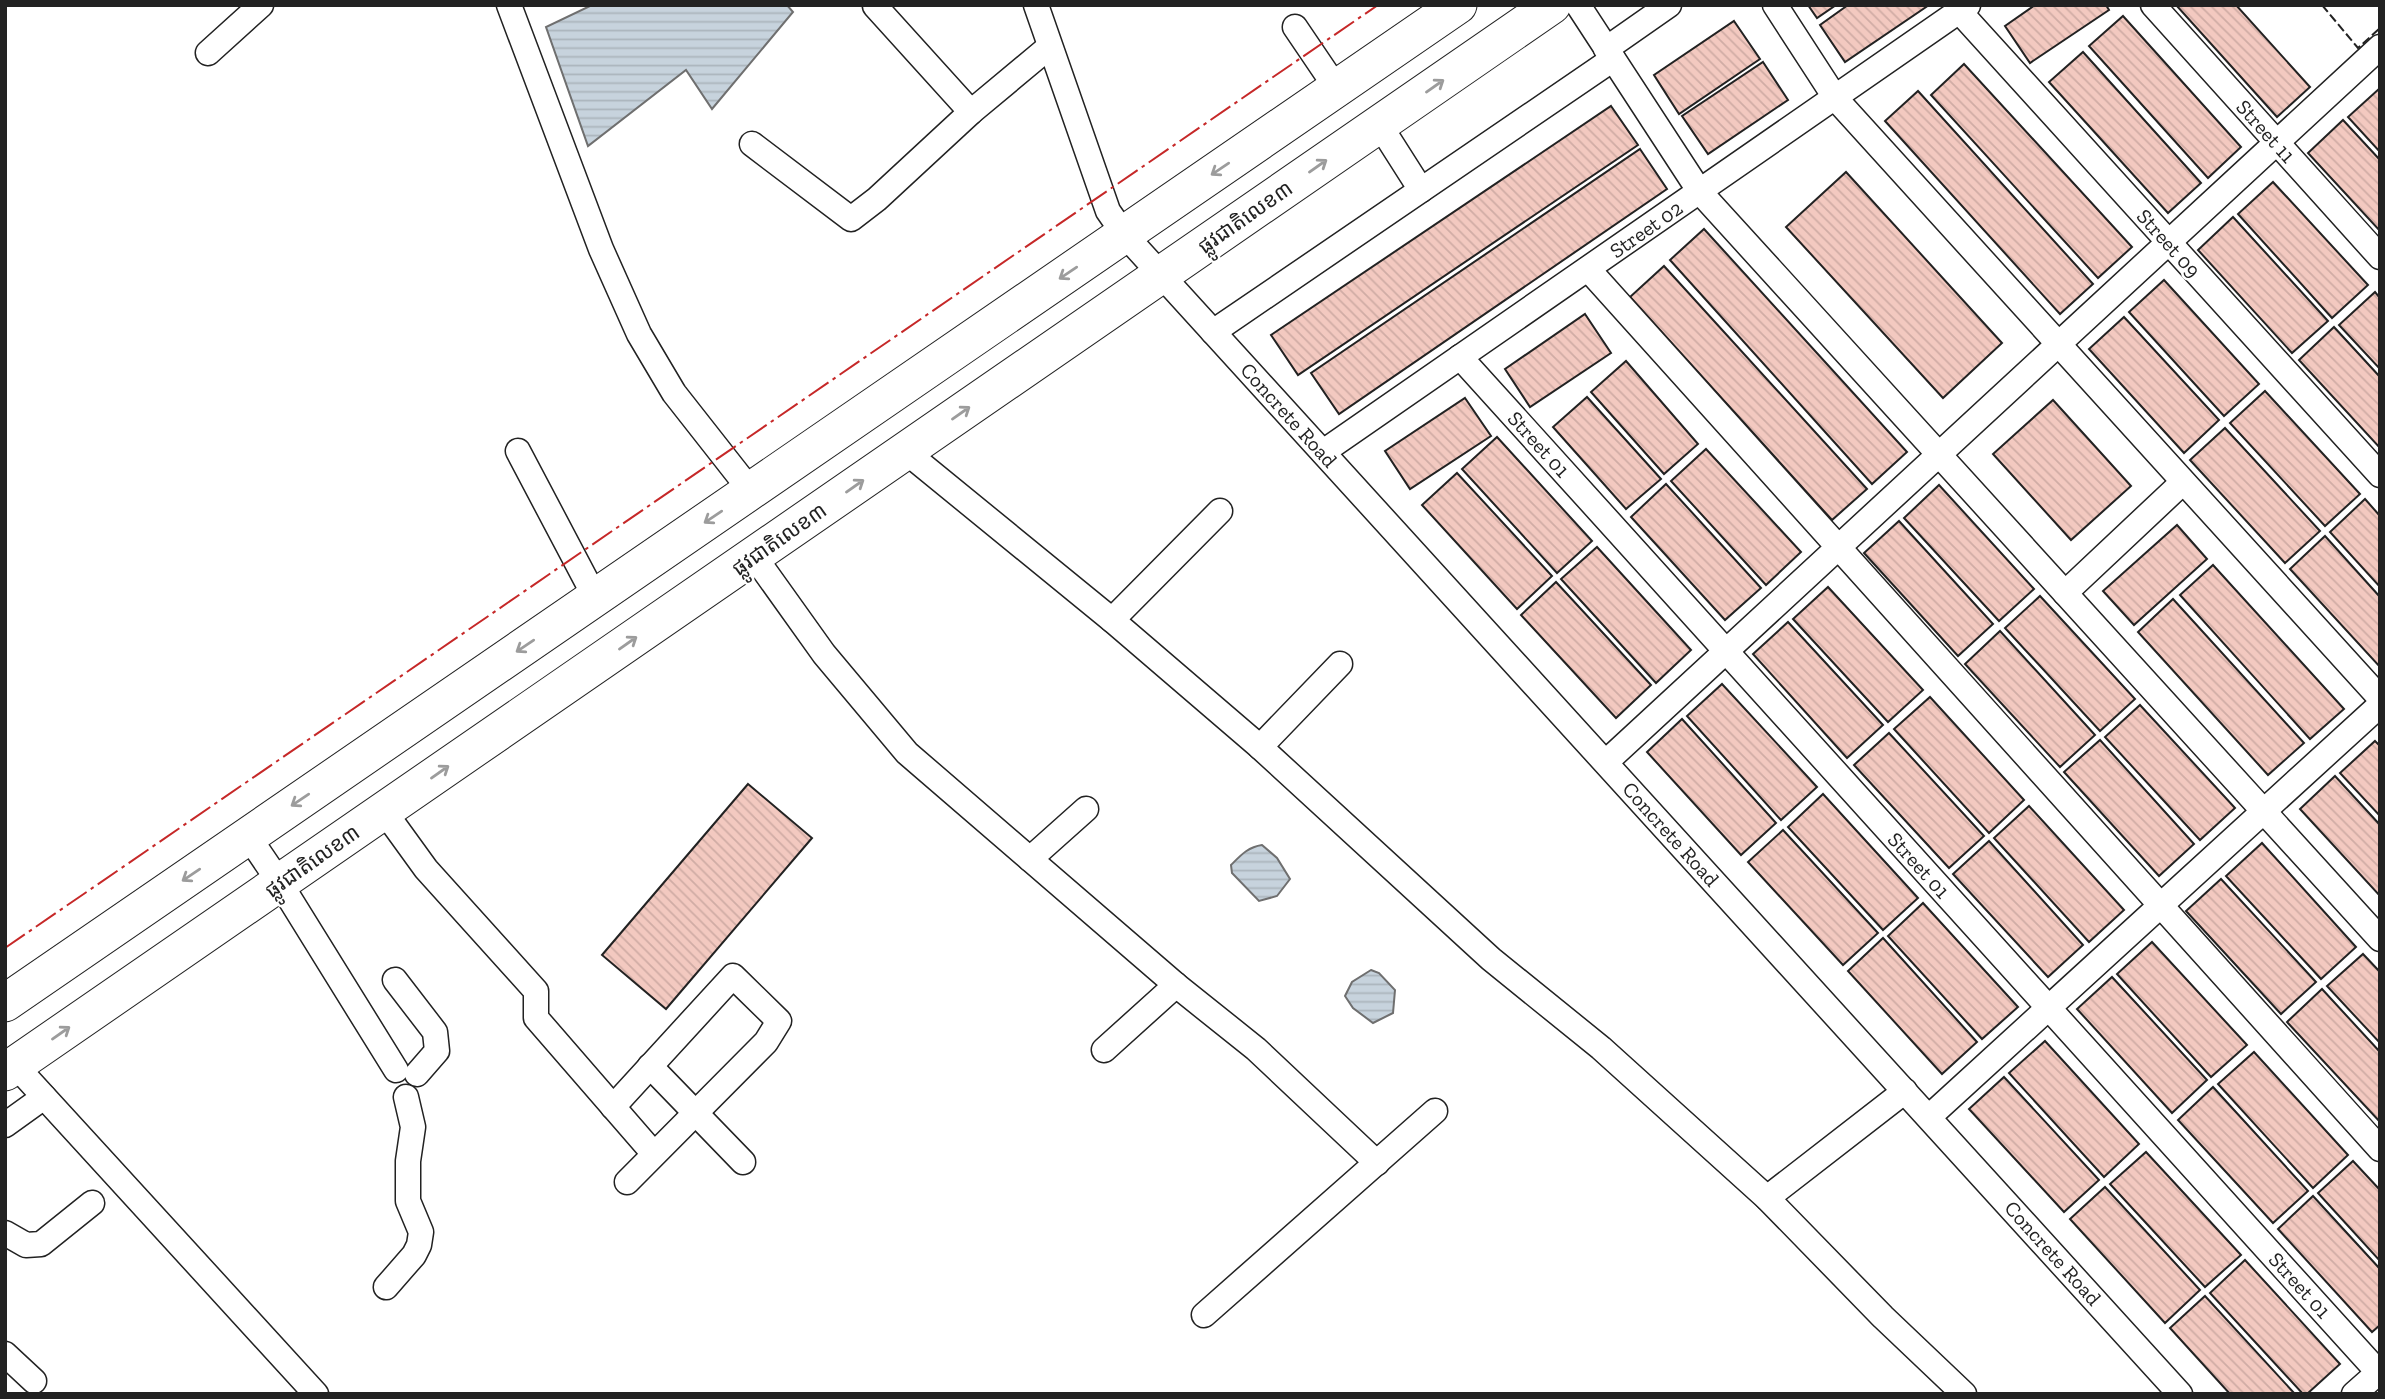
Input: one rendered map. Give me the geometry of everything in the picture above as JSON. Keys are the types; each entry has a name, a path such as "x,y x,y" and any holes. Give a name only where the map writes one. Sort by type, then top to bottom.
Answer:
{"highway":[{"path":"5,1003 1458,5"},
{"name":"ផ្លូវជាតិលេខ៣","path":"10,1069 1552,5"}],"street":[{"path":"208,53 261,5"},
{"path":"509,5 601,249 639,334 674,393 751,491"},
{"path":"1578,5 1700,192 2380,939"},
{"path":"1213,332 1421,190 1610,54 1669,5"},
{"path":"1775,5 1836,99 2380,698"},
{"name":"Street 11","path":"2153,5 2380,257"},
{"path":"875,6 971,112"},
{"name":"Concrete Road","path":"1038,6 1049,47 1108,211 1124,234 2180,1394"},
{"name":"Street 02","path":"1323,452 1836,99 1963,8"},
{"name":"Street 09","path":"1963,8 2169,242 2380,475"},
{"path":"1295,27 1337,89"},
{"path":"752,144 851,219 1049,47"},
{"path":"1606,762 2380,47"},
{"path":"1379,124 1421,190"},
{"path":"1588,269 2380,1149"},
{"name":"Street 01","path":"1460,357 2379,1371"},
{"path":"518,451 595,597"},
{"path":"905,451 1112,620 1260,747 1491,959 1601,1048 1767,1198 1883,1317 1964,1394"},
{"path":"2064,593 2183,482"},
{"path":"1112,620 1220,511"},
{"path":"754,555 824,654 907,753 1176,985 1256,1049 1377,1163"},
{"path":"1260,747 1340,664"},
{"path":"1929,1117 2380,705"},
{"path":"1030,859 1086,809"},
{"path":"384,811 426,869 536,991 536,1018 654,1154"},
{"path":"248,836 407,1072 420,1082 413,1095 406,1097 412,1127 408,1161 408,1201 421,1232 419,1245 414,1255 386,1287"},
{"path":"612,1107 733,976 779,1021 765,1042 627,1182"},
{"path":"395,980 435,1032 437,1052 407,1072"},
{"path":"1104,1050 1176,985"},
{"path":"650,1066 743,1162"},
{"path":"10,1069 44,1097 316,1394"},
{"path":"1767,1198 1905,1091"},
{"path":"7,1120 44,1097"},
{"path":"1204,1315 1435,1111"},
{"path":"5,1233 26,1245 41,1244 92,1203"},
{"path":"5,1354 34,1381"},
{"path":"2354,1394 2379,1371"}],"shaded area":[{"path":"592,5 787,5 793,12 712,109 686,70 588,146 546,27"},
{"path":"1262,845 1277,858 1290,879 1277,896 1259,901 1232,873 1231,865 1249,850"},
{"path":"1371,970 1379,973 1395,990 1393,1013 1373,1023 1353,1008 1345,996 1352,982"}],"building":[{"path":"1808,5 1836,5 1817,18"},
{"path":"1848,5 1929,5 1845,62 1820,25"},
{"path":"2035,5 2106,5 2109,10 2030,63 2005,26"},
{"path":"2176,5 2236,5 2310,87 2277,117"},
{"path":"2123,16 2241,147 2208,178 2089,46"},
{"path":"1734,21 1760,59 1679,114 1654,75"},
{"path":"2083,52 2201,183 2168,213 2049,82"},
{"path":"1763,62 1788,100 1708,154 1682,116"},
{"path":"1964,64 2132,247 2098,278 1931,95"},
{"path":"2380,88 2380,152 2348,117"},
{"path":"1918,91 2093,284 2060,314 1885,121"},
{"path":"1611,106 1638,145 1298,375 1271,335"},
{"path":"2343,120 2380,160 2380,231 2308,153"},
{"path":"1640,149 1667,189 1339,414 1311,373"},
{"path":"1846,172 2002,343 1943,398 1786,227"},
{"path":"2273,182 2368,285 2332,318 2238,214"},
{"path":"2233,217 2328,321 2292,353 2198,250"},
{"path":"1704,229 1907,452 1872,484 1670,260"},
{"path":"1664,266 1867,489 1832,520 1630,297"},
{"path":"2164,280 2259,384 2224,416 2129,312"},
{"path":"2375,292 2380,298 2380,369 2339,325"},
{"path":"1585,314 1611,353 1530,407 1505,369"},
{"path":"2124,317 2219,420 2184,453 2089,349"},
{"path":"2334,327 2380,377 2380,448 2299,360"},
{"path":"1626,361 1698,444 1664,474 1591,392"},
{"path":"2265,391 2360,494 2325,526 2230,423"},
{"path":"1587,397 1661,479 1626,509 1553,427"},
{"path":"1465,398 1491,436 1410,489 1385,451"},
{"path":"2053,400 2131,486 2071,540 1993,454"},
{"path":"2225,428 2320,531 2285,563 2190,460"},
{"path":"1497,437 1592,541 1557,573 1462,469"},
{"path":"1706,449 1801,552 1766,585 1671,481"},
{"path":"1457,473 1552,576 1517,609 1422,505"},
{"path":"1666,484 1761,588 1725,620 1631,517"},
{"path":"1939,485 2034,589 1999,621 1904,518"},
{"path":"2365,499 2380,516 2380,587 2330,532"},
{"path":"1899,521 1993,624 1958,656 1864,553"},
{"path":"2177,525 2207,559 2134,625 2103,591"},
{"path":"2325,536 2380,597 2380,667 2290,569"},
{"path":"1597,547 1691,650 1656,683 1561,579"},
{"path":"2213,565 2344,709 2310,739 2180,595"},
{"path":"1556,582 1651,685 1616,718 1521,615"},
{"path":"1828,587 1923,690 1888,722 1793,619"},
{"path":"2040,596 2135,699 2100,731 2005,628"},
{"path":"2173,599 2304,743 2268,775 2138,632"},
{"path":"1788,622 1883,725 1847,758 1753,654"},
{"path":"2000,631 2095,735 2060,767 1965,664"},
{"path":"1722,684 1817,787 1781,820 1687,716"},
{"path":"1930,697 2024,800 1989,833 1894,729"},
{"path":"2140,705 2235,808 2200,840 2105,737"},
{"path":"1682,719 1776,823 1741,855 1647,752"},
{"path":"1889,733 1984,836 1949,868 1854,765"},
{"path":"2100,740 2194,844 2159,876 2064,772"},
{"path":"2375,741 2380,746 2380,816 2340,773"},
{"path":"2335,776 2380,825 2380,896 2300,809"},
{"path":"748,784 812,838 666,1009 602,955"},
{"path":"1823,794 1918,898 1883,930 1788,827"},
{"path":"2029,806 2124,910 2089,942 1994,838"},
{"path":"1783,830 1878,933 1843,965 1748,862"},
{"path":"1989,841 2083,945 2048,977 1953,874"},
{"path":"2262,843 2356,947 2321,979 2226,876"},
{"path":"2221,879 2316,982 2281,1014 2186,911"},
{"path":"1923,903 2018,1007 1982,1039 1888,936"},
{"path":"1883,938 1977,1042 1942,1074 1848,971"},
{"path":"2152,942 2247,1045 2211,1077 2117,974"},
{"path":"2363,954 2380,972 2380,1043 2327,986"},
{"path":"2112,977 2207,1080 2172,1113 2077,1009"},
{"path":"2322,989 2380,1052 2380,1122 2287,1022"},
{"path":"2045,1041 2139,1144 2104,1177 2009,1073"},
{"path":"2254,1052 2348,1155 2313,1188 2218,1084"},
{"path":"2004,1077 2099,1180 2064,1212 1969,1109"},
{"path":"2213,1087 2308,1191 2273,1223 2178,1120"},
{"path":"2146,1152 2241,1255 2205,1287 2110,1184"},
{"path":"2353,1161 2380,1190 2380,1261 2318,1193"},
{"path":"2105,1187 2200,1290 2165,1323 2070,1219"},
{"path":"2313,1196 2380,1269 2380,1325 2372,1332 2278,1229"},
{"path":"2245,1260 2340,1364 2307,1394 2303,1394 2210,1293"},
{"path":"2205,1296 2295,1394 2230,1394 2170,1328"}],"fence":[{"path":"2322,5 2358,48 2380,28"}],"power":[{"path":"5,948 1378,5"}]}
